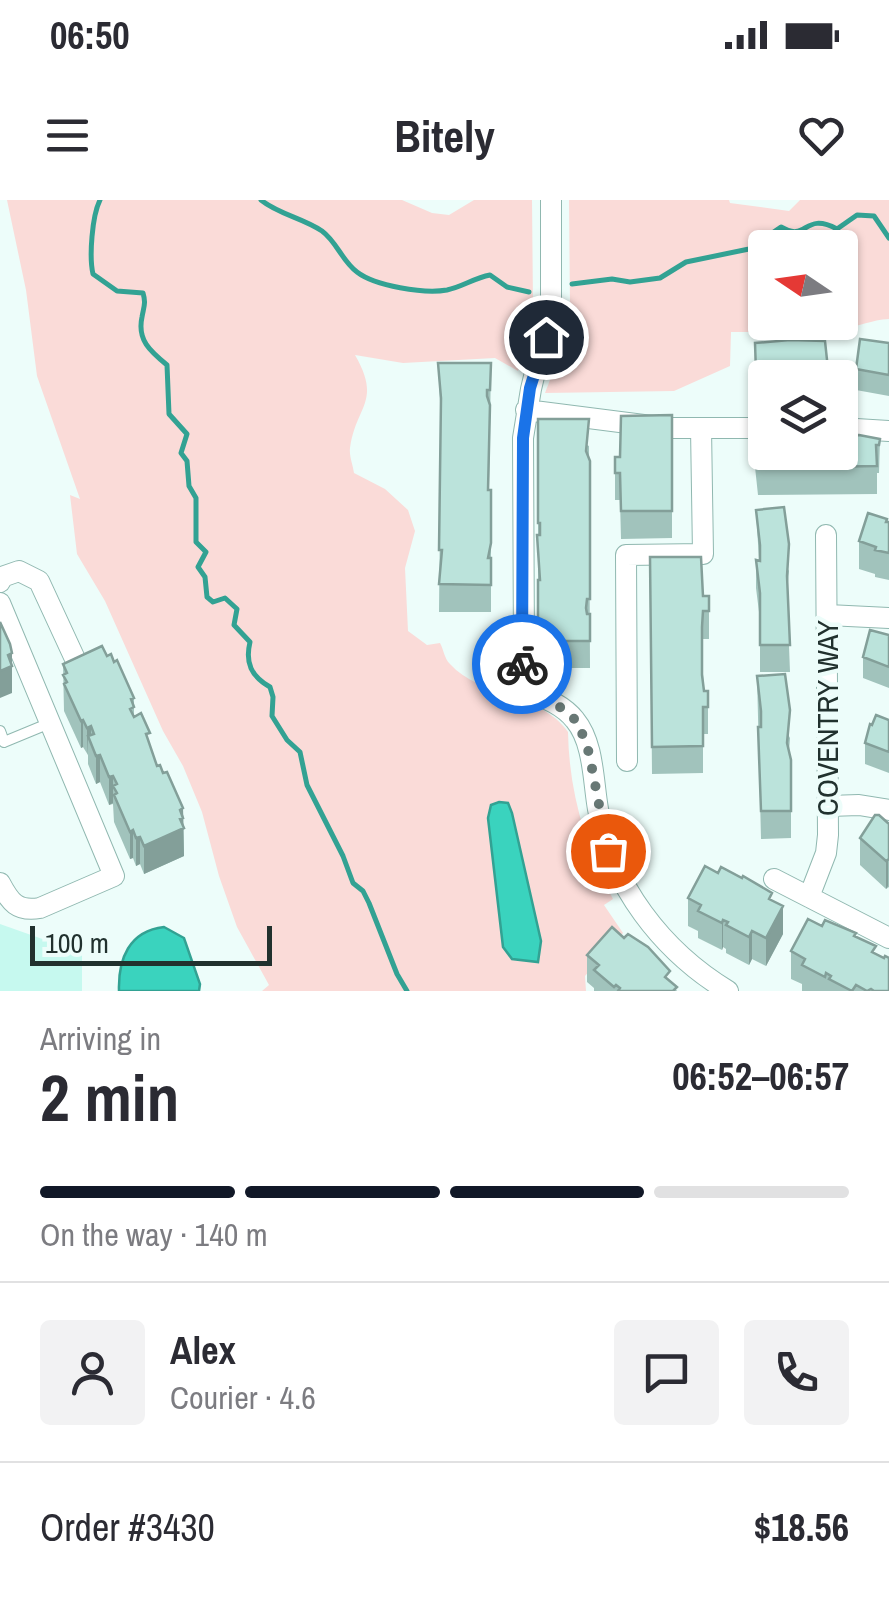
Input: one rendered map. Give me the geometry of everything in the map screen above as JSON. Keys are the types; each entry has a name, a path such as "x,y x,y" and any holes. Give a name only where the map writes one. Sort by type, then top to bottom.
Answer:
{"street":[{"path":"552,200 551,306 526,410 524,652 516,686 555,703 578,722 589,753 608,851 623,885 678,954 728,991"},
{"path":"526,410 667,428 748,428"},
{"path":"627,760 626,555 703,554 701,428"},
{"path":"858,429 889,431"},
{"name":"COVENTRY WAY","path":"809,897 826,853 826,535"},
{"path":"0,582 2,577 19,570 39,581 82,674"},
{"path":"0,604 114,876 40,908 26,910 13,905 0,883"},
{"path":"828,615 889,618"},
{"path":"828,806 859,805 889,810"},
{"path":"774,879 889,938"}],"lane":[{"path":"0,731 4,742 50,723"}],"shaded area":[{"path":"7,200 402,200 432,213 449,215 474,200 532,200 533,305 518,371 495,358 403,363 355,355 367,394 350,451 354,473 385,489 408,510 415,531 405,568 408,631 427,645 440,643 448,662 463,675 543,710 568,732 580,818 613,899 604,905 623,933 585,976 586,991 262,991 269,985 237,927 202,812 183,766 163,731 105,601 77,554 70,495 80,499 37,376 26,290"},
{"path":"569,200 729,200 789,211 800,200 889,200 889,319 858,325 858,230 748,230 748,332 731,332 730,366 674,391 545,393 558,359 570,306"},
{"path":"508,803 512,813 541,941 538,962 512,959 503,947 488,818 491,805"},
{"path":"0,924 82,953 82,991 0,991"},
{"path":"164,927 184,938 199,991 119,991 128,949 142,934"}],"building":[{"path":"860,339 889,343 889,375 858,369"},
{"path":"825,341 827,360 756,360 755,343"},
{"path":"438,363 491,363 487,396 491,585 439,584 442,550"},
{"path":"672,415 672,511 621,511 620,473 615,473 615,457 620,457 621,416"},
{"path":"538,419 589,419 586,451 590,461 590,599 586,608 590,614 590,641 538,641"},
{"path":"858,435 880,439 876,445 877,466 858,466"},
{"path":"784,507 789,544 790,645 760,645 756,510"},
{"path":"868,513 889,522 889,553 859,541"},
{"path":"650,557 701,557 703,596 709,596 709,611 703,611 702,627 702,675 704,691 708,691 708,707 703,707 703,746 652,747"},
{"path":"0,622 10,644 12,666 0,671"},
{"path":"870,630 889,635 889,667 863,657"},
{"path":"102,646 107,656 111,654 114,662 117,660 134,698 134,707 130,709 134,717 141,713 157,766 167,772 183,808 180,819 184,828 144,846 133,830 130,832 114,795 117,793 113,786 117,784 113,776 109,777 100,755 96,756 88,736 94,734 91,726 87,728 81,721 64,684 67,682 63,675 67,673 63,664"},
{"path":"785,674 790,710 787,743 791,811 761,811 757,676"},
{"path":"876,715 889,720 889,752 865,743"},
{"path":"875,815 889,824 886,861 860,838"},
{"path":"705,866 718,873 721,867 772,893 769,899 783,906 766,938 752,931 749,937 726,925 728,922 722,923 698,911 701,905 688,898"},
{"path":"808,919 822,926 825,920 876,946 872,952 889,958 889,991 867,991 856,985 852,991 829,979 831,976 826,973 825,977 802,965 805,959 791,951"},
{"path":"612,927 624,938 628,934 648,947 670,971 665,977 677,987 673,991 618,991 620,988 594,970 599,965 587,955"}],"waterway":[{"path":"100,200 92,237 93,274 117,291 143,293 143,339 167,365 169,414 187,434 181,453 187,461 189,486 196,498 196,542 206,552 198,567 205,577 207,597 213,602 225,598 237,609 234,625 250,642 248,656 254,673 270,687 272,716 300,752 307,785 353,883 369,903 407,991"},
{"path":"261,200 322,231 352,268 375,281 437,291 490,275 507,287 529,292"},
{"path":"572,284 660,278 686,262 749,249 781,227 796,232 818,223 837,229 857,215 874,216 889,238"}],"way so far":[{"path":"522,664 516,686 568,712 585,736 608,851"}],"route":[{"path":"522,664 523,438 530,388 546,337"}]}
